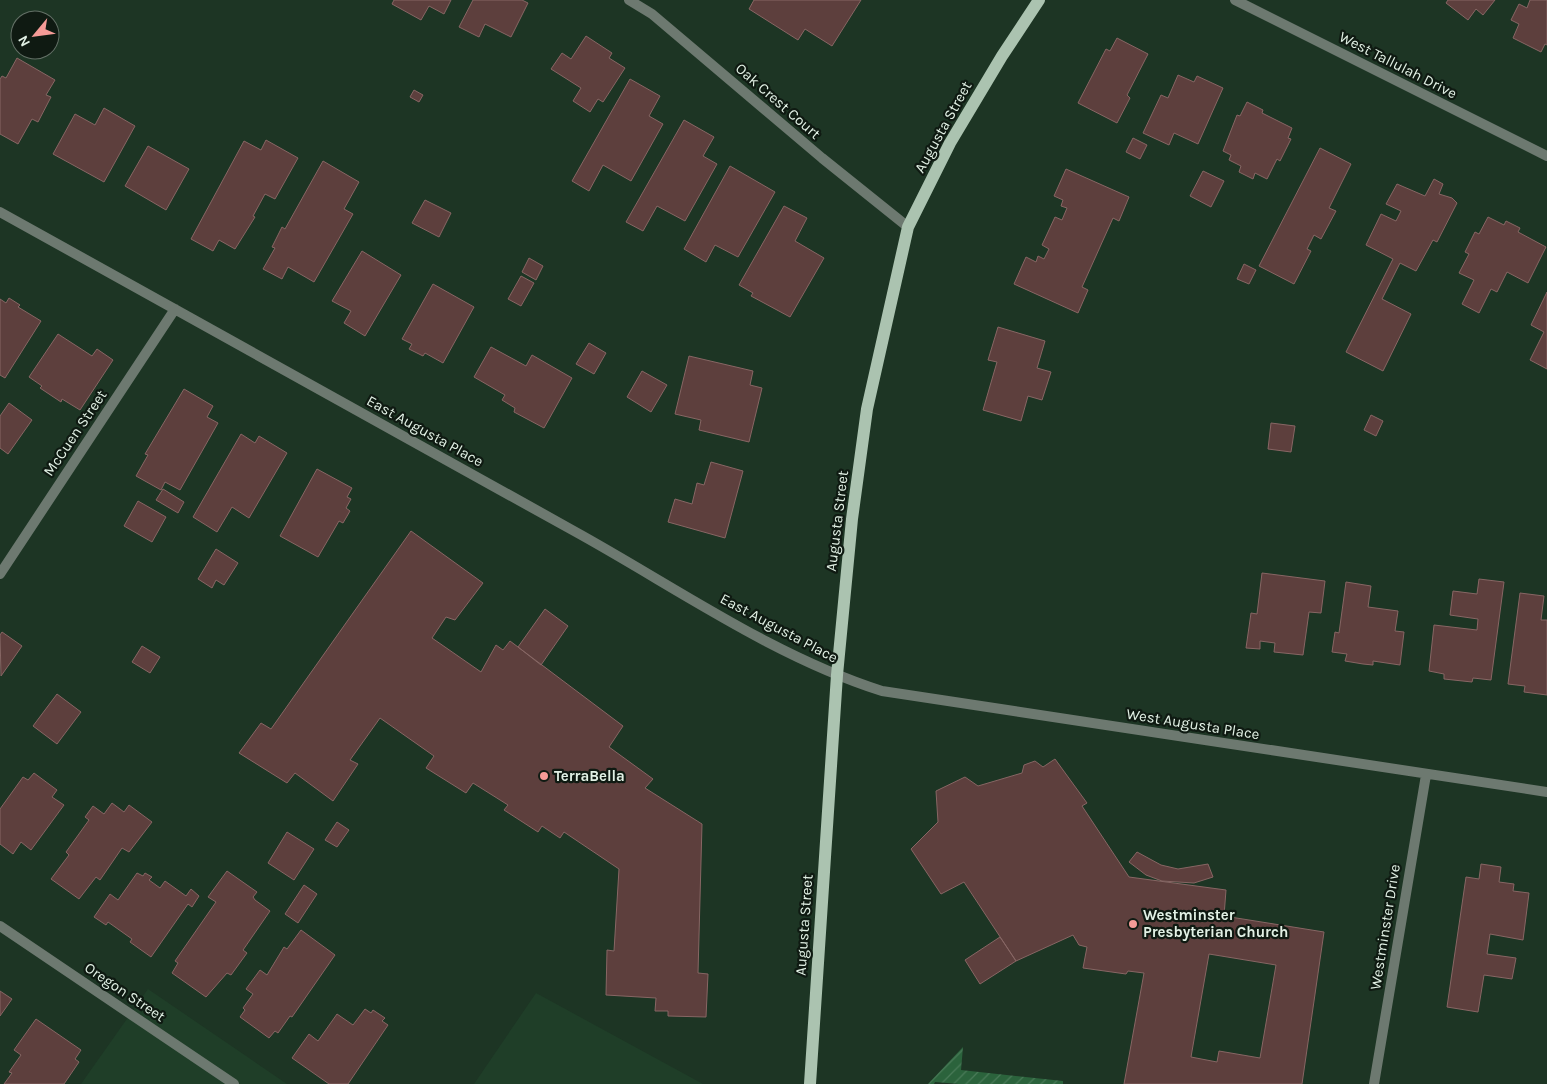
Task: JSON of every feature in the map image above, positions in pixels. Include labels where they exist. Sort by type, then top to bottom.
[{"type":"main road","name":"Augusta Street","points":[[810,1084],[837,675],[852,519],[867,409],[908,227],[950,143],[1002,56],[1039,0]]},
{"type":"street","name":"Oak Crest Court","points":[[629,0],[652,14],[822,158],[908,227]]},
{"type":"street","name":"West Tallulah Drive","points":[[1235,0],[1547,156]]},
{"type":"street","name":"East Augusta Place","points":[[0,212],[598,544],[758,637],[837,675]]},
{"type":"street","name":"McCuen Street","points":[[0,574],[175,309]]},
{"type":"street","name":"West Augusta Place","points":[[837,675],[882,691],[1547,792]]},
{"type":"street","name":"Westminster Drive","points":[[1374,1084],[1426,775]]},
{"type":"street","name":"Oregon Street","points":[[0,926],[234,1084]]},
{"type":"shaded area","points":[[148,989],[287,1084],[81,1084]]},
{"type":"shaded area","points":[[536,993],[703,1084],[474,1084]]},
{"type":"shaded area","points":[[963,1047],[961,1070],[1063,1081],[1063,1084],[959,1084],[935,1082],[934,1084],[928,1084]]},
{"type":"building","points":[[394,0],[451,0],[444,14],[429,6],[421,20],[392,4]]},
{"type":"building","points":[[473,0],[522,0],[528,3],[511,37],[485,24],[479,37],[459,27]]},
{"type":"building","points":[[754,0],[861,0],[832,46],[805,29],[798,40],[749,9]]},
{"type":"building","points":[[1448,0],[1495,0],[1483,15],[1476,9],[1468,20],[1446,3]]},
{"type":"building","points":[[1530,0],[1547,0],[1547,45],[1545,44],[1541,52],[1513,38],[1519,24],[1511,20],[1519,4],[1527,8]]},
{"type":"building","points":[[586,36],[612,53],[609,58],[625,68],[603,102],[598,99],[590,112],[573,101],[581,88],[551,69],[562,53],[571,59]]},
{"type":"building","points":[[1117,38],[1148,54],[1127,95],[1130,98],[1117,123],[1078,103],[1106,49],[1110,51]]},
{"type":"building","points":[[16,60],[20,60],[55,80],[46,95],[51,97],[38,122],[32,119],[18,144],[0,134],[0,79],[2,76],[6,78]]},
{"type":"building","points":[[1178,75],[1194,82],[1197,76],[1223,88],[1198,144],[1174,133],[1169,145],[1143,133],[1161,95],[1168,98]]},
{"type":"building","points":[[630,79],[660,96],[649,116],[663,124],[631,181],[603,165],[589,191],[572,181]]},
{"type":"building","points":[[414,90],[423,95],[419,102],[410,97]]},
{"type":"building","points":[[1247,102],[1263,110],[1262,113],[1292,128],[1288,138],[1291,139],[1280,161],[1277,159],[1267,179],[1255,173],[1253,179],[1239,172],[1241,166],[1229,160],[1231,155],[1223,151],[1237,115],[1240,116]]},
{"type":"building","points":[[104,108],[135,126],[104,182],[53,154],[75,114],[95,125]]},
{"type":"building","points":[[684,120],[714,137],[703,156],[717,164],[685,221],[657,206],[643,231],[626,222]]},
{"type":"building","points":[[1133,138],[1147,145],[1140,159],[1126,152]]},
{"type":"building","points":[[266,140],[298,158],[275,199],[265,194],[253,216],[255,217],[235,249],[219,240],[213,251],[191,239],[244,141],[261,150]]},
{"type":"building","points":[[148,146],[189,169],[166,210],[125,186]]},
{"type":"building","points":[[1320,148],[1351,164],[1329,208],[1336,211],[1321,239],[1314,235],[1307,249],[1311,251],[1294,284],[1259,266]]},
{"type":"building","points":[[323,161],[359,182],[344,209],[353,214],[314,282],[288,267],[282,279],[263,269],[275,248],[272,247],[282,227],[285,229]]},
{"type":"building","points":[[730,166],[775,192],[738,257],[715,245],[706,262],[684,249]]},
{"type":"building","points":[[1066,169],[1129,197],[1119,221],[1113,218],[1082,287],[1088,290],[1078,313],[1014,284],[1026,257],[1036,262],[1038,256],[1044,259],[1049,249],[1042,245],[1055,217],[1062,220],[1067,208],[1061,206],[1063,200],[1054,196]]},
{"type":"building","points":[[1203,171],[1224,181],[1211,207],[1190,196]]},
{"type":"building","points":[[1434,179],[1443,184],[1439,194],[1452,198],[1457,203],[1437,242],[1433,240],[1416,271],[1400,263],[1382,299],[1411,314],[1383,371],[1346,352],[1393,259],[1366,245],[1381,214],[1396,221],[1401,211],[1386,204],[1397,184],[1425,196]]},
{"type":"building","points":[[425,200],[451,213],[439,237],[412,223]]},
{"type":"building","points":[[784,206],[807,218],[795,241],[824,258],[790,317],[751,296],[753,293],[739,285]]},
{"type":"building","points":[[1488,217],[1504,225],[1506,221],[1520,228],[1518,232],[1546,247],[1528,283],[1507,272],[1497,292],[1491,289],[1479,313],[1462,304],[1474,280],[1459,273],[1469,254],[1465,252],[1475,232],[1479,234]]},
{"type":"building","points":[[362,251],[401,275],[365,336],[344,323],[351,311],[332,301]]},
{"type":"building","points":[[529,258],[543,266],[536,280],[522,272]]},
{"type":"building","points":[[1244,264],[1256,270],[1249,284],[1237,279]]},
{"type":"building","points":[[521,276],[534,283],[521,306],[508,299]]},
{"type":"building","points":[[433,284],[474,307],[443,363],[425,353],[423,356],[409,349],[412,344],[402,339]]},
{"type":"building","points":[[1547,292],[1547,369],[1530,360],[1544,332],[1531,325]]},
{"type":"building","points":[[9,298],[20,305],[18,307],[41,321],[5,378],[0,375],[0,299],[6,303]]},
{"type":"building","points":[[998,327],[1045,341],[1037,368],[1051,372],[1042,400],[1028,396],[1021,421],[983,410],[997,362],[988,360]]},
{"type":"building","points":[[58,334],[92,356],[97,349],[113,360],[80,410],[62,399],[61,402],[40,388],[42,386],[29,377]]},
{"type":"building","points":[[589,343],[606,353],[594,374],[576,364]]},
{"type":"building","points":[[491,347],[526,366],[532,355],[572,378],[544,428],[514,412],[515,408],[502,400],[505,395],[474,377]]},
{"type":"building","points":[[689,356],[753,371],[750,385],[762,388],[749,442],[699,430],[701,420],[675,414]]},
{"type":"building","points":[[642,371],[667,385],[651,412],[627,397]]},
{"type":"building","points":[[184,389],[213,406],[207,417],[218,423],[180,490],[165,482],[161,490],[136,476],[148,455],[145,454]]},
{"type":"building","points":[[9,403],[32,420],[8,454],[0,448],[0,416]]},
{"type":"building","points":[[1371,415],[1383,421],[1376,436],[1364,430]]},
{"type":"building","points":[[1271,423],[1295,426],[1291,452],[1268,449]]},
{"type":"building","points":[[241,434],[255,443],[259,436],[287,453],[249,518],[232,507],[217,532],[193,517]]},
{"type":"building","points":[[711,462],[743,471],[725,538],[668,522],[675,499],[692,504],[697,483],[704,485]]},
{"type":"building","points":[[317,469],[352,488],[347,497],[351,499],[346,508],[350,511],[343,523],[339,521],[318,557],[280,536]]},
{"type":"building","points":[[163,489],[184,502],[178,513],[156,500]]},
{"type":"building","points":[[138,501],[166,517],[152,542],[124,526]]},
{"type":"building","name":"TerraBella","points":[[411,531],[483,583],[455,620],[446,617],[432,638],[481,672],[496,645],[503,650],[510,641],[623,726],[609,747],[653,779],[645,788],[702,824],[698,973],[708,974],[706,1017],[668,1016],[668,1011],[655,1011],[656,998],[606,995],[607,950],[614,951],[619,869],[564,832],[560,838],[542,826],[538,832],[504,810],[508,805],[473,783],[466,793],[426,768],[434,756],[380,718],[350,760],[358,764],[333,801],[295,773],[287,783],[239,753],[261,723],[271,729]]},
{"type":"building","points":[[216,549],[238,563],[224,585],[216,580],[212,588],[198,579]]},
{"type":"building","points":[[1262,573],[1325,581],[1321,613],[1309,612],[1303,655],[1274,652],[1275,643],[1260,641],[1260,649],[1246,648],[1251,613],[1257,614]]},
{"type":"building","points":[[1479,579],[1504,582],[1491,680],[1473,678],[1472,682],[1444,679],[1444,674],[1429,671],[1434,625],[1477,630],[1478,619],[1450,615],[1453,591],[1477,594]]},
{"type":"building","points":[[1346,582],[1371,586],[1368,607],[1398,611],[1395,631],[1404,632],[1400,665],[1373,661],[1373,665],[1345,661],[1347,654],[1332,652],[1335,632],[1339,633]]},
{"type":"building","points":[[1520,593],[1544,596],[1541,620],[1547,620],[1547,695],[1524,692],[1525,686],[1508,684]]},
{"type":"building","points":[[545,609],[568,626],[541,665],[518,647]]},
{"type":"building","points":[[2,632],[22,646],[1,676],[0,635]]},
{"type":"building","points":[[142,646],[160,657],[150,673],[132,662]]},
{"type":"building","points":[[57,694],[81,712],[57,744],[33,726]]},
{"type":"building","name":"Westminster Presbyterian Church","points":[[1055,759],[1087,803],[1082,806],[1129,877],[1226,890],[1224,916],[1324,932],[1302,1084],[1124,1084],[1144,973],[1128,971],[1126,974],[1083,968],[1087,947],[1079,945],[1073,935],[1016,961],[964,882],[941,894],[911,849],[938,822],[936,791],[965,777],[978,786],[1022,773],[1024,765],[1035,761],[1043,767]],"holes":[[[1209,954],[1276,965],[1260,1058],[1219,1051],[1217,1062],[1191,1057]]]},
{"type":"building","points":[[34,773],[57,790],[52,797],[64,805],[31,850],[21,842],[13,854],[0,844],[0,809],[23,777],[28,780]]},
{"type":"building","points":[[112,803],[124,812],[129,805],[152,822],[129,852],[122,848],[100,880],[96,877],[79,899],[51,879],[69,855],[66,852],[89,820],[85,817],[93,806],[104,814]]},
{"type":"building","points":[[337,822],[349,830],[337,847],[325,840]]},
{"type":"building","points":[[287,832],[314,849],[294,880],[268,863]]},
{"type":"building","points":[[1137,852],[1161,865],[1178,869],[1208,864],[1213,877],[1194,883],[1162,881],[1146,875],[1129,862]]},
{"type":"building","points":[[1481,864],[1501,867],[1499,882],[1514,884],[1513,891],[1529,893],[1523,940],[1490,934],[1487,954],[1516,958],[1512,979],[1484,975],[1478,1012],[1447,1007],[1466,877],[1479,879]]},
{"type":"building","points":[[227,871],[257,892],[253,897],[255,900],[270,911],[243,950],[247,953],[231,975],[227,973],[206,997],[172,973],[178,963],[175,961],[216,902],[208,897]]},
{"type":"building","points":[[137,873],[143,876],[145,873],[152,877],[149,880],[160,888],[165,881],[186,896],[191,889],[199,896],[192,907],[188,904],[151,957],[130,942],[132,939],[108,922],[106,925],[94,917],[110,894],[118,900]]},
{"type":"building","points":[[304,885],[317,894],[298,923],[285,914]]},
{"type":"building","points":[[301,930],[335,955],[292,1017],[290,1016],[278,1033],[275,1031],[269,1038],[240,1017],[245,1010],[243,1008],[253,994],[246,989],[260,970],[267,975],[284,947],[287,949]]},
{"type":"building","points":[[1000,937],[1016,961],[980,984],[965,960]]},
{"type":"building","points":[[0,991],[12,999],[0,1016]]},
{"type":"building","points":[[365,1009],[371,1013],[373,1010],[385,1018],[382,1021],[388,1025],[348,1084],[329,1084],[292,1058],[309,1034],[318,1041],[337,1014],[353,1025]]},
{"type":"building","points":[[36,1019],[81,1050],[75,1059],[79,1062],[64,1084],[4,1084],[12,1073],[9,1072],[21,1055],[14,1050]]},
{"type":"place","name":"TerraBella","points":[[544,776]]},
{"type":"place","name":"Westminster Presbyterian Church","points":[[1133,924]]}]
